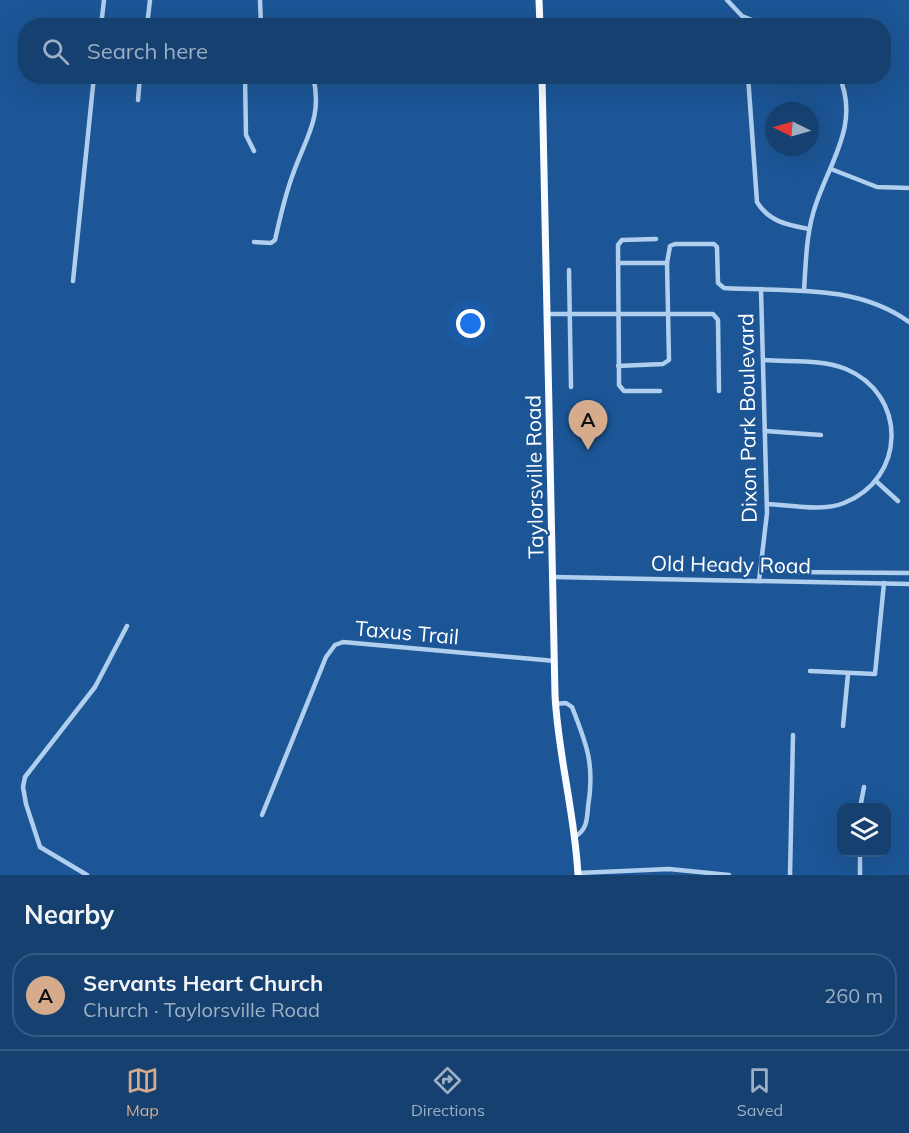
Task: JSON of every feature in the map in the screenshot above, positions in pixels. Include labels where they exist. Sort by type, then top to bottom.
[{"type":"main road","points":[[538,0],[539,18]]},
{"type":"main road","name":"Taylorsville Road","points":[[542,84],[555,704],[576,836],[578,874]]},
{"type":"street","points":[[102,18],[104,0]]},
{"type":"street","points":[[148,18],[150,0]]},
{"type":"street","points":[[260,0],[261,18]]},
{"type":"street","points":[[727,0],[746,18]]},
{"type":"street","points":[[73,281],[93,84]]},
{"type":"street","points":[[138,100],[139,84]]},
{"type":"street","points":[[245,84],[246,135],[254,151]]},
{"type":"street","points":[[254,242],[271,243],[275,240],[285,196],[316,115],[317,99],[314,84]]},
{"type":"street","points":[[749,84],[757,202],[764,214],[787,224],[809,229]]},
{"type":"street","points":[[804,291],[809,229],[816,203],[843,137],[847,117],[846,100],[841,84]]},
{"type":"street","points":[[831,169],[877,187],[909,188]]},
{"type":"street","points":[[656,239],[622,240],[618,245],[618,366],[619,386],[624,391],[660,391]]},
{"type":"street","points":[[618,366],[666,363],[670,354],[667,263],[670,246],[675,244],[710,242],[717,247],[717,279],[720,286],[858,297],[879,304],[909,322]]},
{"type":"street","points":[[618,263],[667,263]]},
{"type":"street","points":[[569,270],[571,387]]},
{"type":"street","name":"Dixon Park Boulevard","points":[[759,581],[766,504],[761,290]]},
{"type":"street","points":[[547,314],[710,312],[716,316],[719,391]]},
{"type":"street","points":[[764,360],[838,366],[855,373],[875,389],[886,406],[892,433],[888,459],[877,482],[854,499],[838,506],[766,504]]},
{"type":"street","points":[[765,432],[821,435]]},
{"type":"street","points":[[877,482],[898,501]]},
{"type":"street","points":[[761,569],[769,566],[793,572],[909,573]]},
{"type":"street","name":"Old Heady Road","points":[[553,577],[909,584]]},
{"type":"street","points":[[810,671],[875,674],[884,583]]},
{"type":"street","points":[[87,875],[40,847],[30,823],[24,783],[41,754],[95,687],[127,626]]},
{"type":"street","name":"Taxus Trail","points":[[262,815],[326,657],[335,645],[343,642],[555,661]]},
{"type":"street","points":[[843,726],[848,674]]},
{"type":"street","points":[[555,704],[566,703],[572,707],[589,750],[592,764],[592,785],[585,825],[576,836]]},
{"type":"street","points":[[790,875],[793,735]]},
{"type":"street","points":[[861,803],[864,787]]},
{"type":"street","points":[[860,875],[861,857]]},
{"type":"street","points":[[578,874],[669,869],[729,875]]},
{"type":"place","name":"Servants Heart Church","points":[[588,450]]}]
